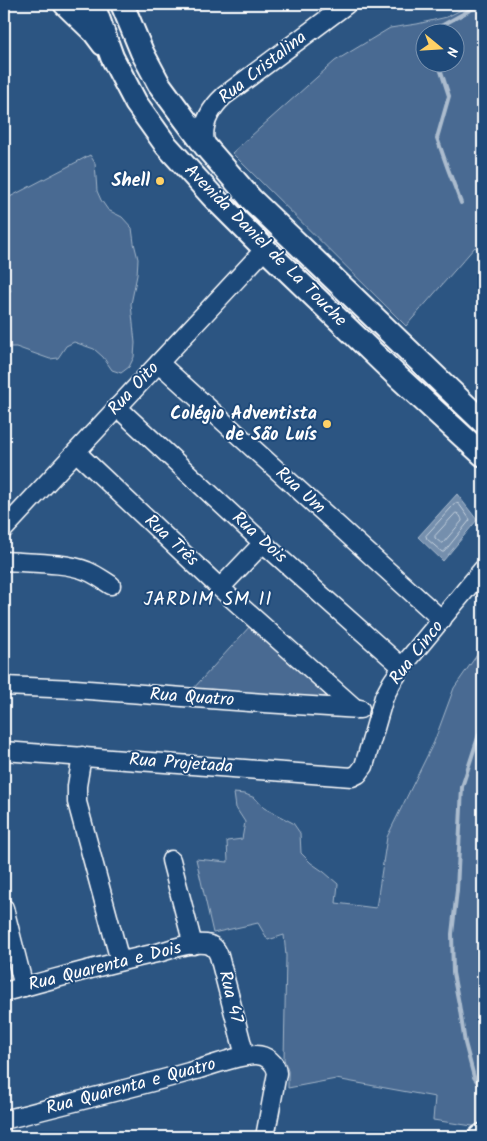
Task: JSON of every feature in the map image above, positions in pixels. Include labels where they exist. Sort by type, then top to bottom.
[{"type":"main road","points":[[65,4],[94,32],[112,57]]},
{"type":"main road","name":"Avenida Daniel de La Touche","points":[[93,4],[112,57],[136,103],[166,145],[214,198],[265,249],[394,373],[483,455]]},
{"type":"main road","name":"Avenida Daniel de La Touche","points":[[122,4],[142,52],[159,84],[206,147],[251,199],[480,417]]},
{"type":"main road","points":[[394,373],[483,470]]},
{"type":"street","name":"Rua Cristalina","points":[[206,147],[204,128],[208,116],[218,101],[347,4]]},
{"type":"street","name":"Rua Oito","points":[[4,529],[265,249]]},
{"type":"street","name":"Rua Um","points":[[159,363],[442,620]]},
{"type":"street","name":"Rua Dois","points":[[117,407],[263,543],[402,667]]},
{"type":"street","name":"Rua Três","points":[[76,452],[220,588],[356,709]]},
{"type":"street","points":[[220,588],[263,543]]},
{"type":"street","points":[[4,561],[60,565],[81,569],[88,571],[111,585]]},
{"type":"street","name":"Rua Cinco","points":[[358,774],[364,766],[384,697],[392,682],[402,667],[483,569]]},
{"type":"street","name":"Rua Quatro","points":[[4,686],[75,689],[255,703],[380,709]]},
{"type":"street","name":"Rua Projetada","points":[[4,751],[352,777],[358,774]]},
{"type":"street","points":[[82,756],[77,786],[77,802],[120,961]]},
{"type":"street","points":[[171,860],[200,944]]},
{"type":"street","points":[[4,908],[24,987]]},
{"type":"street","name":"Rua Quarenta e Dois","points":[[4,992],[120,961],[200,944]]},
{"type":"street","name":"Rua 47","points":[[200,944],[213,947],[220,956],[251,1055]]},
{"type":"street","points":[[251,1055],[265,1057],[274,1063],[277,1069],[266,1137]]},
{"type":"street","name":"Rua Quarenta e Quatro","points":[[4,1120],[251,1055]]},
{"type":"shaded area","points":[[473,4],[483,4],[483,254],[475,247],[406,326],[232,153],[335,61],[390,28],[414,24],[414,72],[464,72],[464,22],[426,22],[447,17]]},
{"type":"shaded area","points":[[90,155],[95,163],[97,191],[101,200],[108,210],[122,217],[132,228],[138,259],[131,304],[135,343],[134,357],[129,367],[121,373],[112,370],[103,357],[94,349],[74,342],[66,346],[58,358],[50,359],[16,347],[4,347],[4,292],[11,291],[4,265],[4,200]]},
{"type":"shaded area","points":[[251,625],[327,690],[326,695],[321,699],[192,690]]},
{"type":"shaded area","points":[[483,640],[483,1123],[479,1127],[433,1120],[435,1097],[336,1079],[288,1088],[288,1071],[284,1059],[286,956],[284,935],[268,940],[258,923],[213,933],[196,859],[228,862],[227,841],[242,839],[245,822],[236,808],[234,793],[245,794],[255,798],[264,808],[293,823],[300,833],[301,853],[338,884],[336,903],[376,908],[387,837],[434,742],[454,688],[479,652]]},
{"type":"water","points":[[457,494],[477,520],[443,561],[418,537]]},
{"type":"waterway","points":[[448,22],[481,4]]},
{"type":"waterway","points":[[441,72],[449,96],[437,138],[461,203]]},
{"type":"waterway","points":[[483,722],[462,787],[457,890],[452,934],[453,973],[465,1043],[474,1077],[483,1090]]},
{"type":"place","name":"Shell","points":[[160,181]]},
{"type":"place","name":"Colégio Adventista de São Luís","points":[[327,424]]},
{"type":"district","name":"JARDIM SM II","points":[[208,600]]}]
